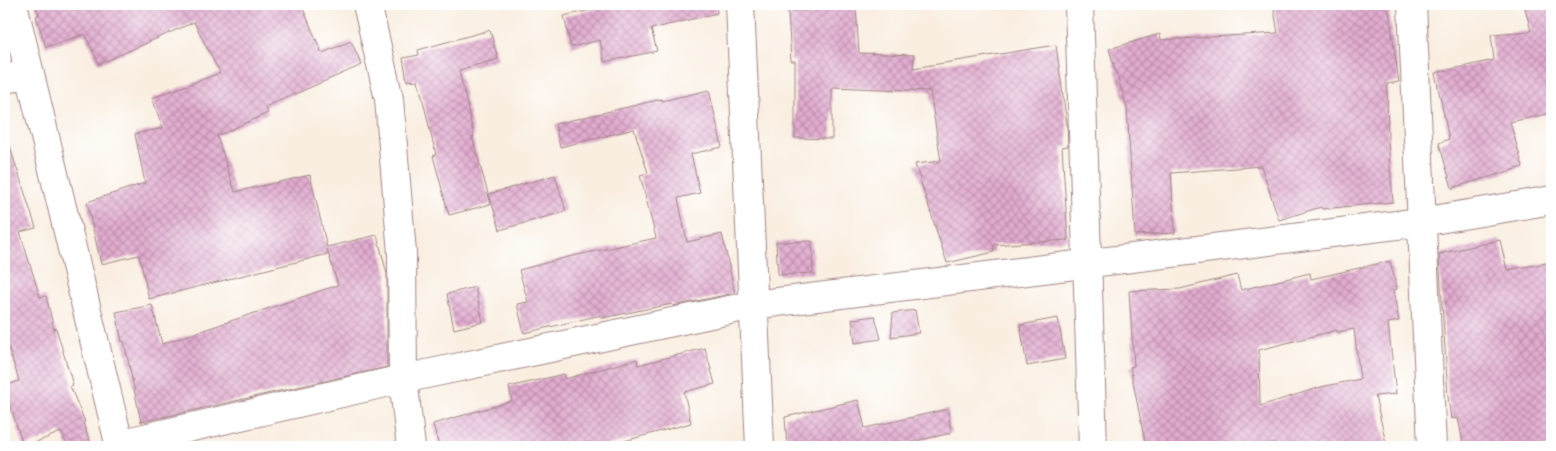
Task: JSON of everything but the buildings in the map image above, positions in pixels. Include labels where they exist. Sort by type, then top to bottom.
[{"type":"street","points":[[13,4],[119,445],[403,379],[753,305],[1421,222],[1552,200]]},
{"type":"street","points":[[367,4],[389,99],[402,253],[403,379],[411,447]]},
{"type":"street","points":[[740,4],[760,447]]},
{"type":"street","points":[[1079,4],[1093,447]]},
{"type":"street","points":[[1412,4],[1432,447]]},
{"type":"street","points":[[4,80],[29,72]]}]
